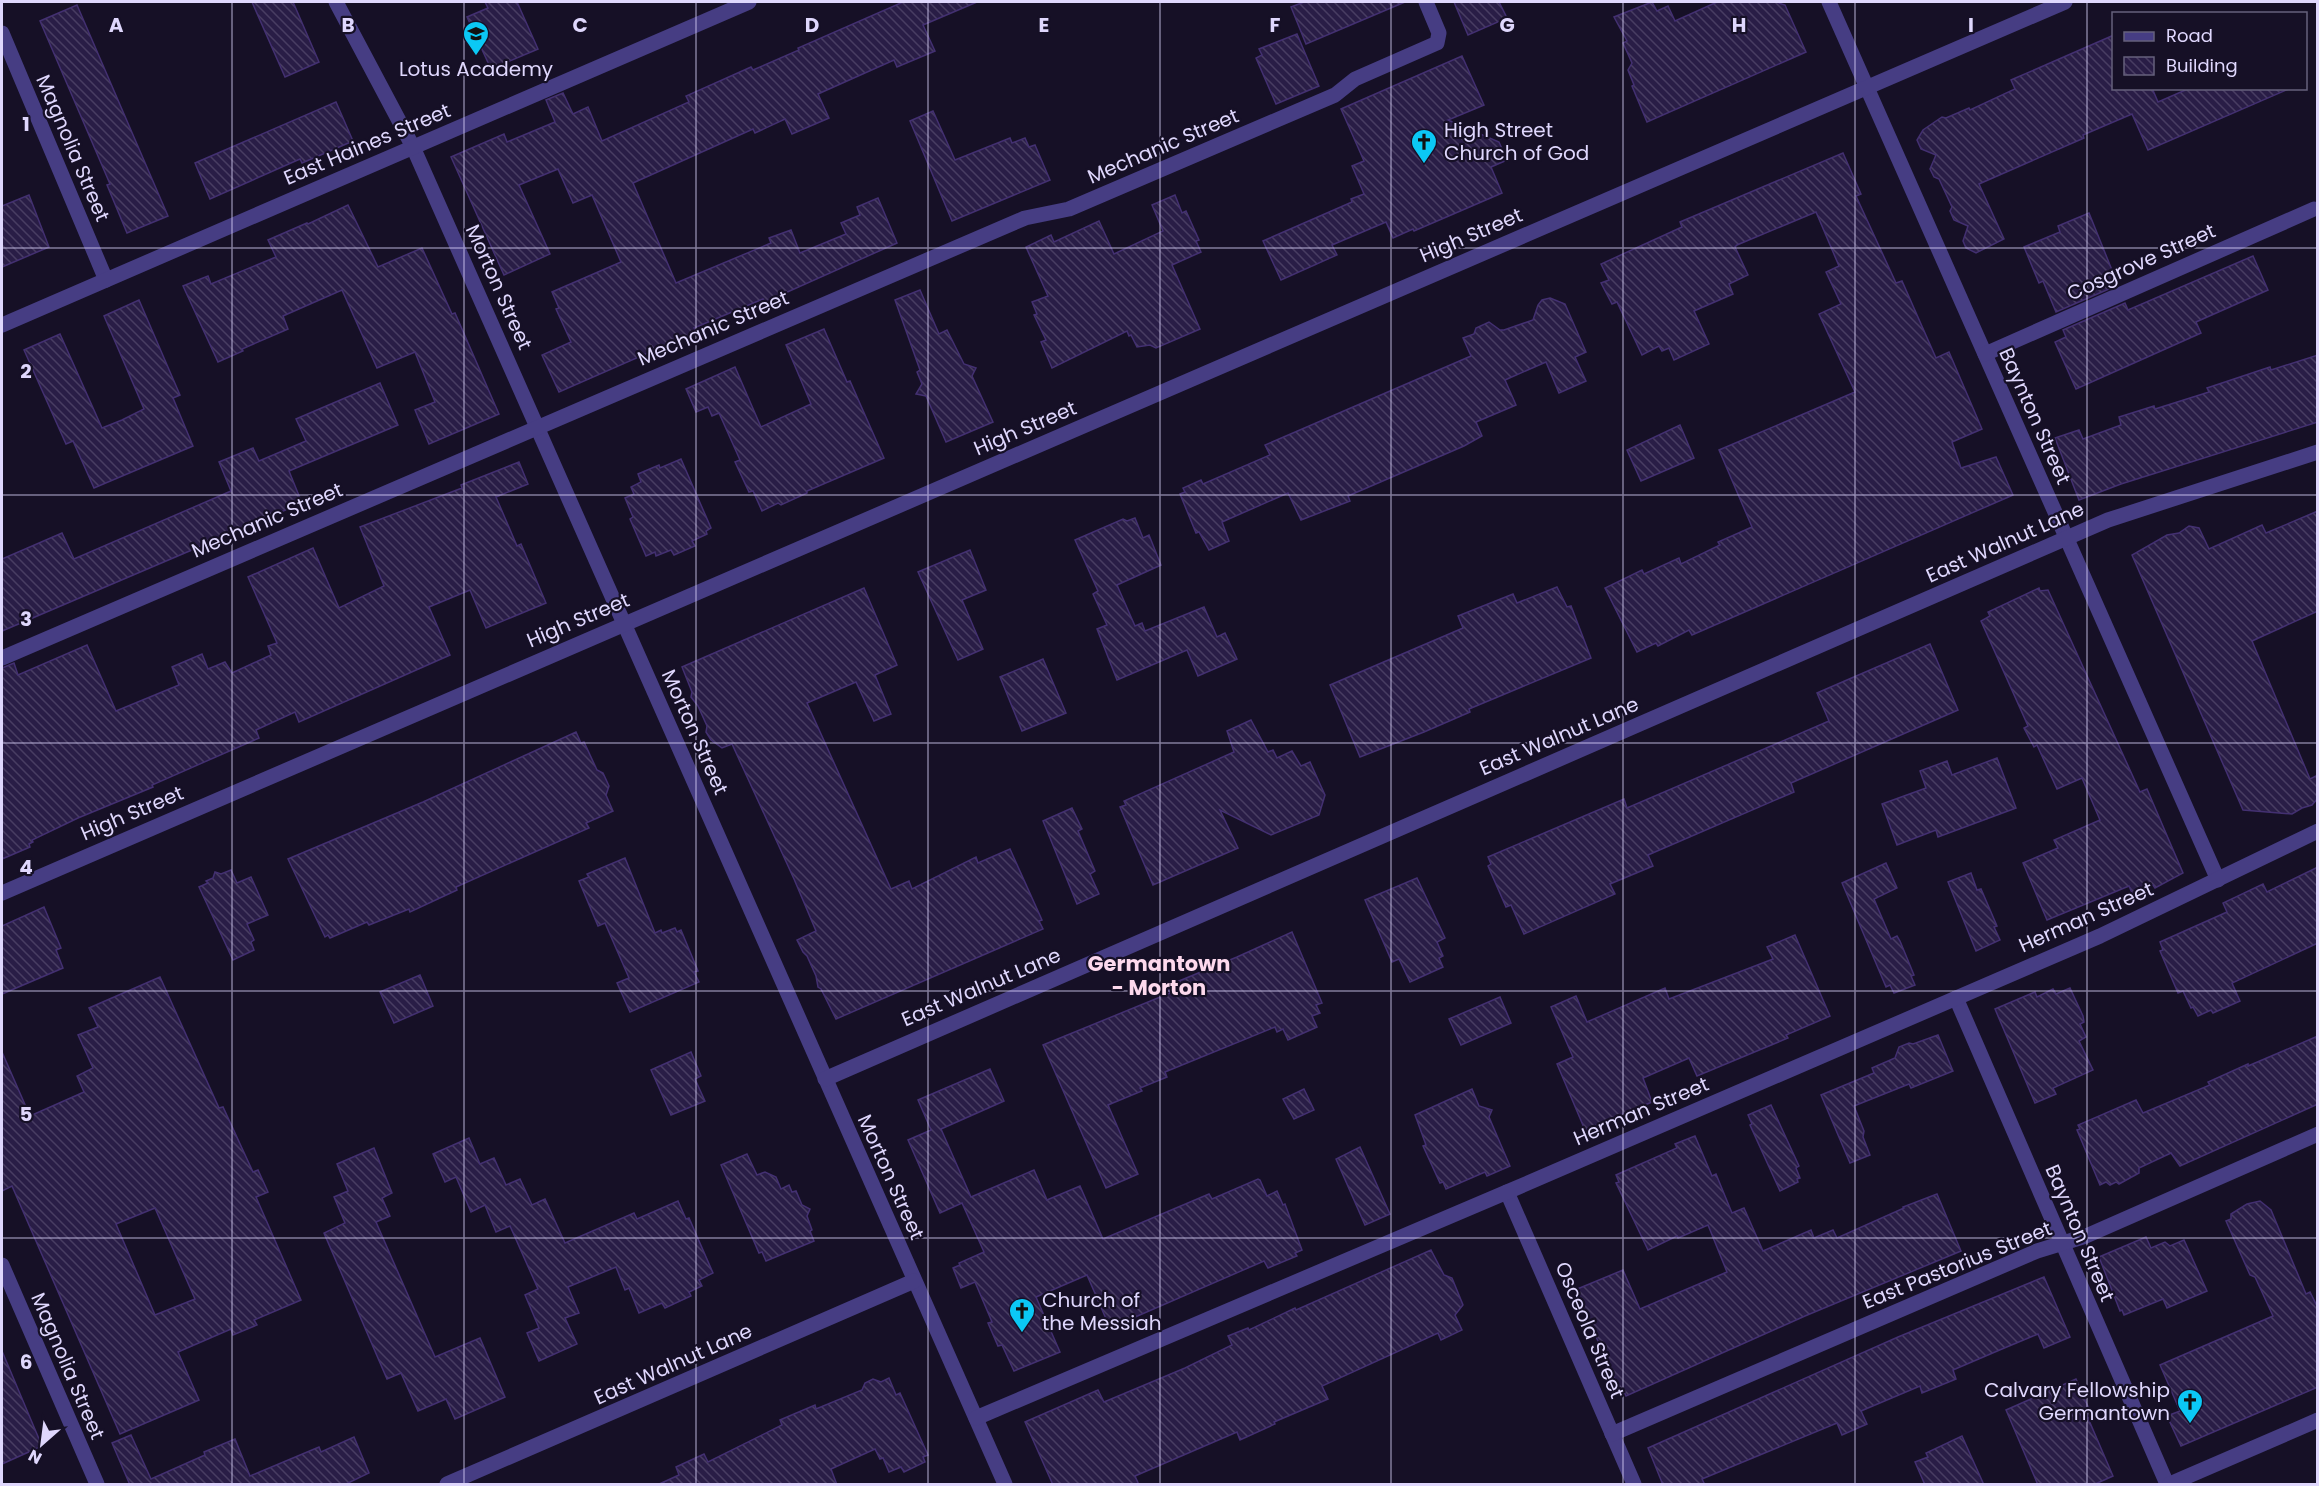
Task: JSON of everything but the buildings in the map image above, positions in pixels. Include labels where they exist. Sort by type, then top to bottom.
[{"type":"street","name":"Morton Street","points":[[336,2],[413,147],[1005,1485]]},
{"type":"street","name":"East Haines Street","points":[[2,326],[748,2]]},
{"type":"street","name":"Mechanic Street","points":[[2,658],[1025,218],[1069,209],[1335,95],[1355,79],[1434,45],[1439,39],[1439,33],[1426,2]]},
{"type":"street","name":"Baynton Street","points":[[1829,2],[2218,880]]},
{"type":"street","name":"High Street","points":[[2,893],[2065,2]]},
{"type":"street","name":"Magnolia Street","points":[[2,33],[106,280]]},
{"type":"street","name":"Cosgrove Street","points":[[1985,354],[2314,209]]},
{"type":"street","name":"East Walnut Lane","points":[[825,1078],[2066,539],[2139,509],[2318,452]]},
{"type":"street","name":"Herman Street","points":[[976,1418],[2100,936],[2318,831]]},
{"type":"street","name":"Baynton Street","points":[[1956,998],[2061,1244],[2168,1485]]},
{"type":"street","name":"East Pastorius Street","points":[[1612,1434],[2037,1251],[2086,1236],[2318,1134]]},
{"type":"street","name":"Osceola Street","points":[[1507,1192],[1634,1485]]},
{"type":"street","name":"Magnolia Street","points":[[2,1265],[97,1485]]},
{"type":"street","name":"East Walnut Lane","points":[[447,1485],[914,1281]]},
{"type":"street","points":[[2168,1485],[2318,1420]]},
{"type":"place","name":"Lotus Academy","points":[[476,57]]},
{"type":"place","name":"High Street Church of God","points":[[1424,165]]},
{"type":"place","name":"Church of the Messiah","points":[[1022,1334]]},
{"type":"place","name":"Calvary Fellowship Germantown","points":[[2190,1425]]},
{"type":"district","name":"Germantown - Morton","points":[[1159,975]]}]
